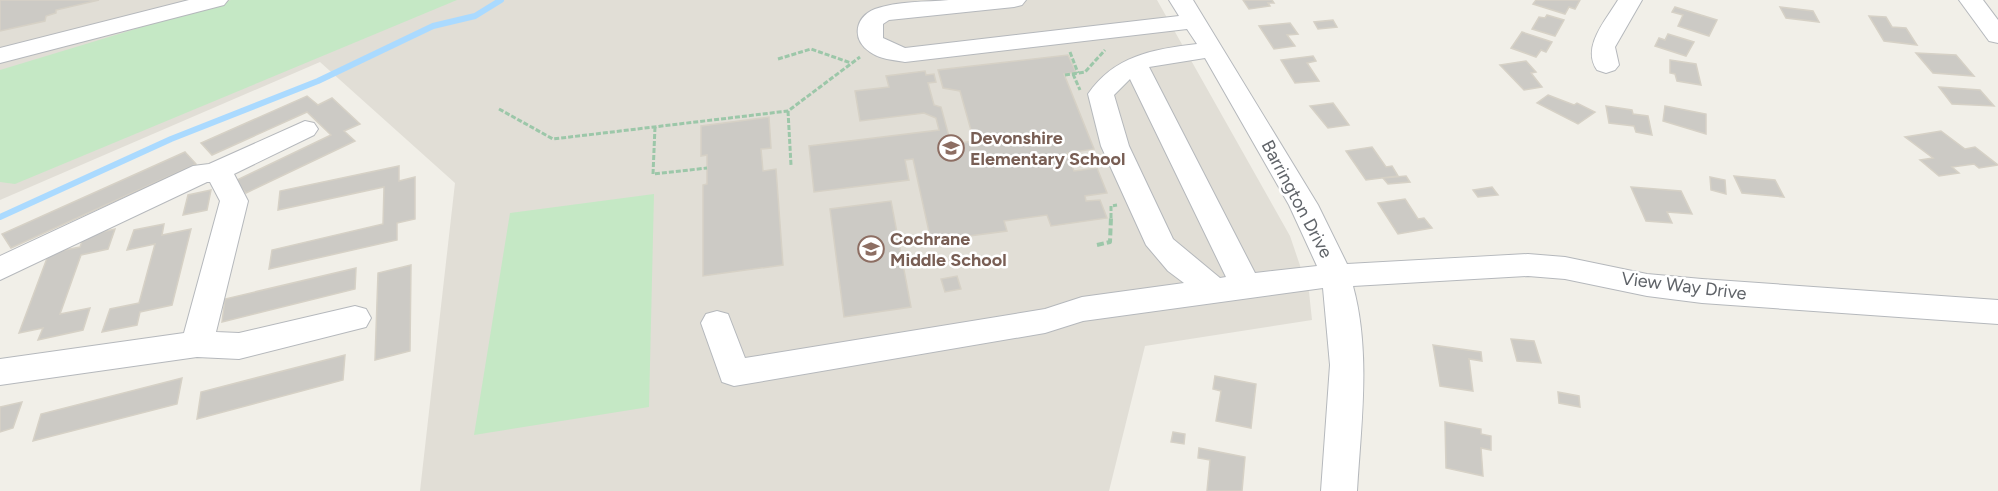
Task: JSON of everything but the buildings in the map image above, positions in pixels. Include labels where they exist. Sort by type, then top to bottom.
[{"type":"street","points":[[0,56],[216,0]]},
{"type":"street","points":[[1014,0],[884,14],[872,20],[868,28],[870,38],[877,47],[887,52],[905,55],[1188,11]]},
{"type":"street","points":[[1606,65],[1603,47],[1630,0]]},
{"type":"street","points":[[1971,0],[1998,36]]},
{"type":"street","name":"Barrington Drive","points":[[1188,11],[1298,196],[1322,241],[1336,277],[1345,329],[1339,491]]},
{"type":"street","points":[[1213,50],[1152,57],[1116,75],[1101,94],[1115,147],[1161,245],[1179,263],[1230,288]]},
{"type":"street","points":[[1135,64],[1230,288]]},
{"type":"street","points":[[213,173],[305,129]]},
{"type":"street","points":[[0,269],[90,224],[203,173],[219,173],[234,201],[197,344]]},
{"type":"street","name":"View Way Drive","points":[[717,323],[734,373],[1046,321],[1082,309],[1230,288],[1336,277],[1528,265],[1565,268],[1647,285],[1702,291],[1998,312]]},
{"type":"street","points":[[0,372],[197,344],[239,346],[354,318]]},
{"type":"path","points":[[1065,75],[1085,72],[1108,46]]},
{"type":"path","points":[[1069,48],[1078,73]]},
{"type":"path","points":[[778,59],[811,49],[852,63]]},
{"type":"path","points":[[500,109],[553,139],[788,111],[861,56]]},
{"type":"path","points":[[788,111],[791,165]]},
{"type":"path","points":[[655,127],[653,174],[707,168]]},
{"type":"path","points":[[1070,160],[1106,155]]},
{"type":"path","points":[[1097,245],[1110,242],[1111,206],[1125,203]]},
{"type":"shaded area","name":"Cochrane Middle School","points":[[0,0],[1157,0],[1290,236],[1309,292],[1312,320],[1145,346],[1109,491],[420,491],[455,183],[320,62],[0,200]]},
{"type":"green space","points":[[231,0],[457,0],[15,184],[0,182],[0,70]]},
{"type":"green space","points":[[654,194],[649,407],[474,435],[510,213]]},
{"type":"waterway","points":[[0,217],[171,139],[318,81],[433,26],[475,16],[501,0]]},
{"type":"place","name":"Devonshire Elementary School","points":[[951,148]]},
{"type":"place","name":"Cochrane Middle School","points":[[871,249]]}]
